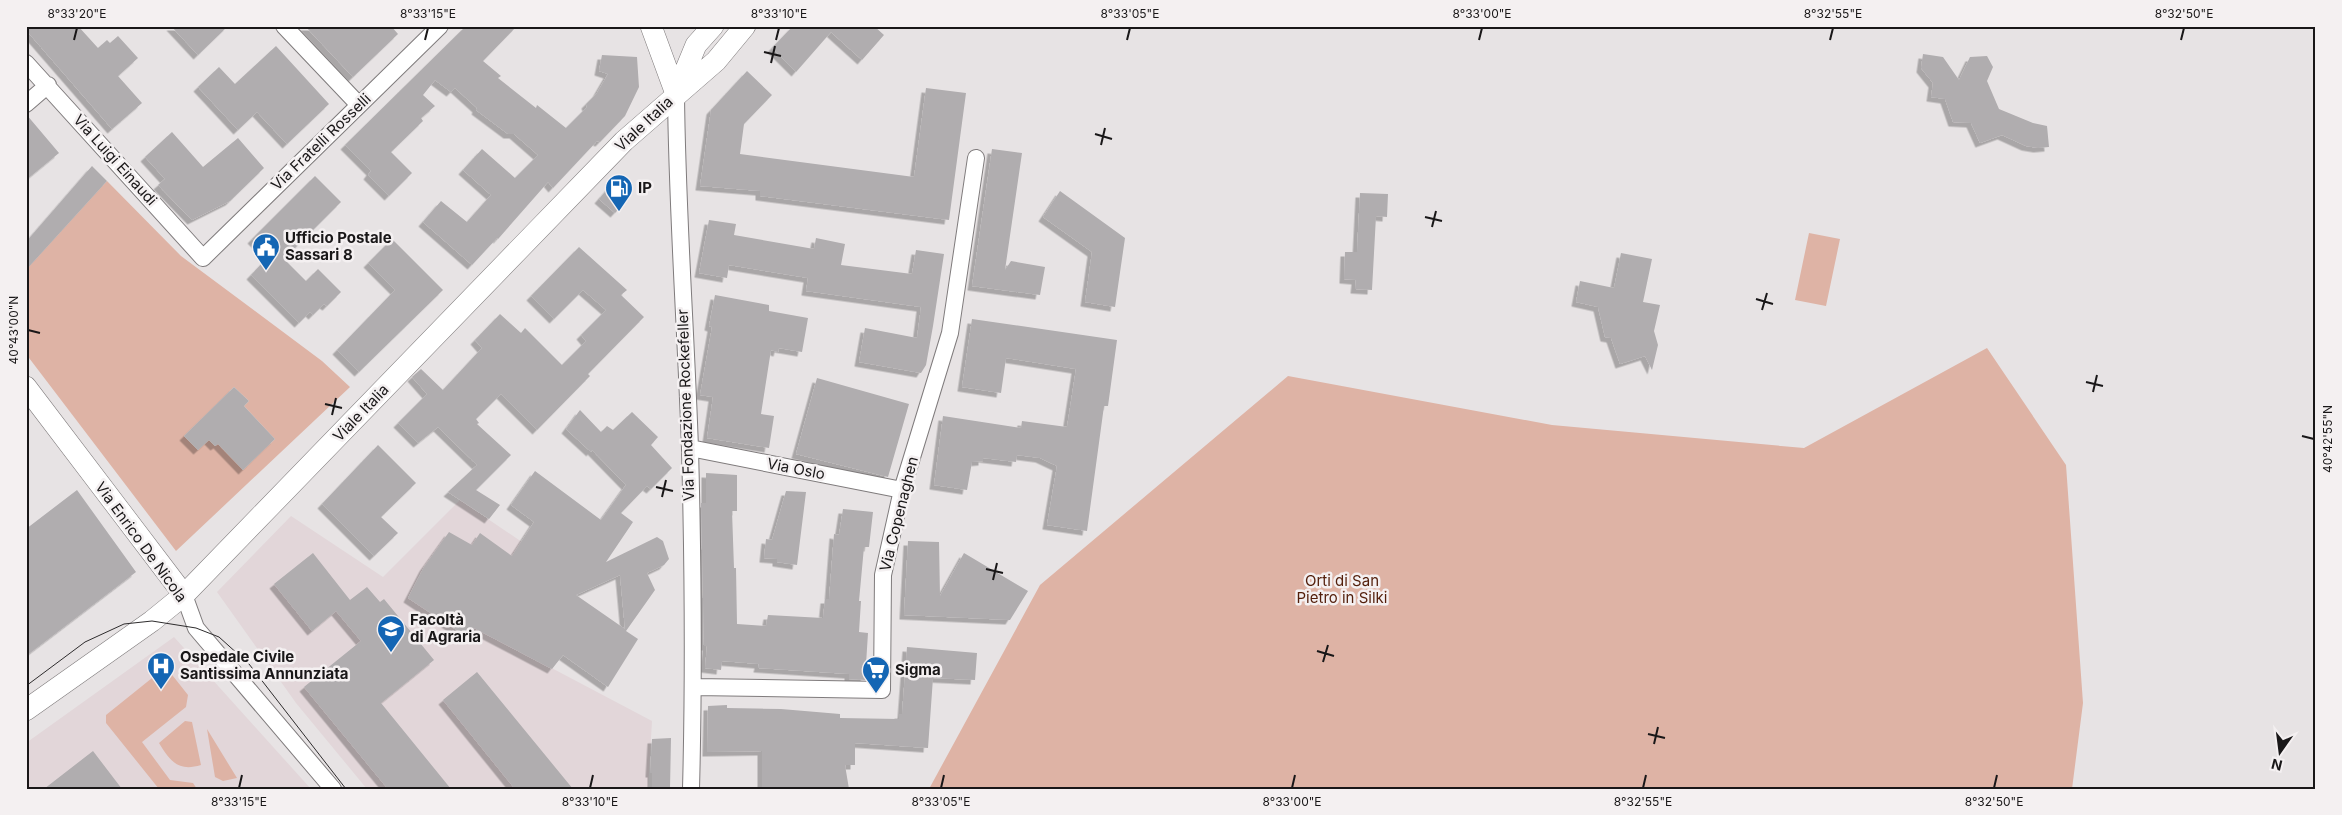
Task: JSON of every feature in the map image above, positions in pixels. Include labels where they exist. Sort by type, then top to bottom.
[{"type":"street","points":[[284,26],[359,105]]},
{"type":"street","name":"Via Fratelli Rosselli","points":[[203,258],[440,26]]},
{"type":"street","name":"Via Fondazione Rockefeller","points":[[651,26],[676,94],[681,280],[690,448],[694,687],[690,789]]},
{"type":"street","points":[[676,94],[696,45],[713,26]]},
{"type":"street","name":"Viale Italia","points":[[26,710],[152,621],[184,595],[624,141],[716,61],[745,26]]},
{"type":"street","name":"Via Luigi Einaudi","points":[[26,63],[203,258]]},
{"type":"street","points":[[26,104],[48,86]]},
{"type":"street","name":"Via Copenaghen","points":[[694,687],[882,690],[883,575],[902,490],[950,333],[976,158]]},
{"type":"street","name":"Via Enrico De Nicola","points":[[26,387],[184,595],[196,628],[333,789]]},
{"type":"street","name":"Via Oslo","points":[[690,448],[902,490]]},
{"type":"shaded area","name":"Facoltà di Agraria","points":[[460,500],[544,557],[491,636],[652,721],[648,789],[367,789],[296,703],[217,592],[291,516],[383,577]]},
{"type":"shaded area","name":"Ospedale Civile Santissima Annunziata","points":[[174,637],[311,789],[26,789],[26,743]]},
{"type":"green space","points":[[107,181],[181,256],[322,361],[350,387],[176,551],[26,354],[26,270]],"holes":[[[234,387],[249,401],[244,406],[275,439],[243,470],[218,444],[215,446],[209,440],[198,450],[184,436]]]},
{"type":"green space","points":[[1809,233],[1840,239],[1826,306],[1795,300]]},
{"type":"green space","name":"Orti di San Pietro in Silki","points":[[1987,348],[2066,465],[2083,703],[2072,789],[929,789],[1040,585],[1288,376],[1552,425],[1804,448]]},
{"type":"green space","points":[[162,670],[169,671],[188,695],[186,707],[142,742],[170,780],[193,783],[197,789],[159,789],[106,723],[106,715]]},
{"type":"green space","points":[[185,721],[192,722],[201,765],[193,767],[181,766],[171,760],[159,743]]},
{"type":"green space","points":[[207,729],[237,778],[223,781],[215,777]]},
{"type":"building","points":[[26,26],[78,26],[98,48],[107,40],[110,43],[118,36],[138,58],[118,76],[142,103],[112,129],[26,30]]},
{"type":"building","points":[[171,26],[228,26],[198,55]]},
{"type":"building","points":[[305,26],[391,26],[398,34],[353,77]]},
{"type":"building","points":[[466,26],[517,26],[483,61],[501,76],[498,78],[536,108],[537,105],[566,128],[587,107],[586,104],[597,93],[608,74],[599,71],[602,55],[637,57],[639,87],[625,116],[600,142],[597,141],[553,188],[548,182],[498,239],[472,265],[423,222],[441,201],[467,222],[491,195],[463,170],[482,149],[515,178],[538,155],[514,134],[508,134],[476,110],[477,108],[455,88],[451,92],[435,80],[423,95],[435,106],[421,118],[423,121],[391,152],[412,173],[389,196],[368,175],[371,171],[345,145]]},
{"type":"building","points":[[793,26],[874,26],[884,35],[862,60],[831,32],[796,72],[772,48]]},
{"type":"building","points":[[276,46],[329,104],[287,144],[257,112],[238,130],[198,87],[219,67],[235,84]]},
{"type":"building","points":[[1923,54],[1943,57],[1959,80],[1970,57],[1987,56],[1993,67],[1987,81],[1999,109],[2033,123],[2047,126],[2049,147],[2026,146],[2002,135],[1980,143],[1971,123],[1953,122],[1945,99],[1931,97],[1933,83],[1921,68]]},
{"type":"building","points":[[747,71],[772,95],[744,124],[740,154],[914,177],[926,88],[966,93],[949,220],[760,196],[760,191],[700,186],[711,110]]},
{"type":"building","points":[[26,114],[59,153],[26,180]]},
{"type":"building","points":[[172,132],[203,167],[238,138],[264,168],[230,201],[192,220],[158,185],[165,179],[145,157]]},
{"type":"building","points":[[992,149],[1022,153],[1005,270],[1011,261],[1045,267],[1040,295],[972,286]]},
{"type":"building","points":[[92,166],[107,181],[26,270],[26,242]]},
{"type":"building","points":[[315,176],[341,202],[284,259],[306,281],[318,269],[341,292],[327,306],[324,304],[313,315],[310,312],[299,323],[251,275],[269,256],[252,239]]},
{"type":"building","points":[[612,184],[628,199],[615,213],[599,199]]},
{"type":"building","points":[[1060,191],[1125,238],[1115,307],[1085,302],[1092,252],[1043,217]]},
{"type":"building","points":[[1360,193],[1388,194],[1387,217],[1376,216],[1372,290],[1355,289],[1356,280],[1344,279],[1345,252],[1357,252]]},
{"type":"building","points":[[709,220],[736,224],[734,235],[814,249],[816,238],[845,244],[841,265],[912,274],[916,250],[944,254],[926,365],[921,373],[859,362],[865,328],[917,338],[921,307],[806,291],[808,278],[729,265],[727,278],[699,273]]},
{"type":"building","points":[[392,239],[443,290],[359,372],[337,350],[395,290],[368,263]]},
{"type":"building","points":[[579,247],[627,290],[621,295],[644,317],[537,430],[501,394],[476,419],[479,423],[477,424],[511,455],[476,490],[500,505],[489,519],[448,492],[477,465],[438,427],[418,443],[398,423],[427,394],[412,377],[421,369],[443,390],[482,348],[475,340],[500,314],[521,333],[525,328],[562,365],[586,341],[581,335],[606,310],[583,290],[554,319],[531,296]]},
{"type":"building","points":[[1621,253],[1652,259],[1643,302],[1660,305],[1654,331],[1658,345],[1652,370],[1645,356],[1620,364],[1611,338],[1605,337],[1598,307],[1576,302],[1580,281],[1614,288]]},
{"type":"building","points":[[715,295],[769,305],[769,311],[808,318],[802,352],[779,348],[778,352],[771,350],[761,414],[774,416],[769,448],[707,438],[713,397],[700,395],[712,327],[709,326]]},
{"type":"building","points":[[972,319],[1117,340],[1108,406],[1104,406],[1087,531],[1047,525],[1057,466],[1040,458],[1017,455],[1016,462],[983,458],[983,461],[972,462],[967,490],[934,485],[943,416],[1021,428],[1022,421],[1067,427],[1076,369],[1006,358],[1001,393],[962,387]]},
{"type":"building","points":[[817,378],[909,404],[888,477],[796,454]]},
{"type":"building","points":[[234,387],[249,401],[244,406],[275,439],[243,470],[218,444],[215,446],[209,440],[198,450],[184,436]]},
{"type":"building","points":[[580,410],[601,432],[607,426],[613,430],[632,412],[658,437],[651,445],[672,468],[651,489],[647,486],[621,513],[633,522],[606,562],[657,537],[663,541],[669,559],[664,565],[647,573],[655,590],[626,631],[638,639],[608,687],[563,655],[552,669],[474,628],[467,637],[408,598],[424,567],[449,532],[472,545],[480,533],[512,556],[534,522],[511,505],[535,471],[601,520],[626,485],[592,450],[591,452],[566,429]],"holes":[[[620,575],[625,629],[576,595]]]},
{"type":"building","points":[[378,445],[416,483],[381,517],[398,533],[374,556],[322,504]]},
{"type":"building","points":[[706,473],[737,475],[737,511],[732,511],[737,624],[766,626],[768,615],[823,618],[825,599],[829,599],[834,534],[839,535],[843,509],[873,512],[869,547],[864,547],[859,601],[861,601],[859,632],[868,633],[865,680],[849,679],[849,674],[758,668],[759,664],[722,661],[721,670],[705,668],[707,646],[704,646],[701,503],[706,503]]},
{"type":"building","points":[[77,490],[136,572],[26,656],[26,529]]},
{"type":"building","points":[[786,491],[806,492],[797,565],[777,562],[777,559],[764,558],[766,539],[772,540]]},
{"type":"building","points":[[908,541],[939,542],[940,596],[964,553],[1028,591],[1010,620],[904,615]]},
{"type":"building","points":[[313,553],[350,600],[367,587],[380,602],[384,599],[434,660],[381,703],[451,789],[388,789],[304,687],[361,641],[336,611],[312,631],[274,584]]},
{"type":"building","points":[[907,647],[977,653],[975,680],[933,678],[928,748],[855,743],[855,765],[845,765],[849,789],[762,789],[762,751],[707,752],[708,706],[727,705],[727,708],[781,709],[840,714],[840,718],[899,719],[899,714],[902,714]]},
{"type":"building","points":[[477,672],[573,789],[515,789],[443,700]]},
{"type":"building","points":[[671,738],[670,789],[652,789],[652,773],[650,773],[652,739]]},
{"type":"building","points":[[93,751],[122,789],[44,789]]},
{"type":"tram line","points":[[26,686],[85,642],[124,624],[152,621],[196,628],[219,637],[249,664],[346,789]]},
{"type":"place","name":"IP","points":[[619,212]]},
{"type":"place","name":"Ufficio Postale Sassari 8","points":[[266,271]]},
{"type":"place","name":"Facoltà di Agraria","points":[[391,653]]},
{"type":"place","name":"Ospedale Civile Santissima Annunziata","points":[[161,690]]},
{"type":"place","name":"Sigma","points":[[876,694]]}]
